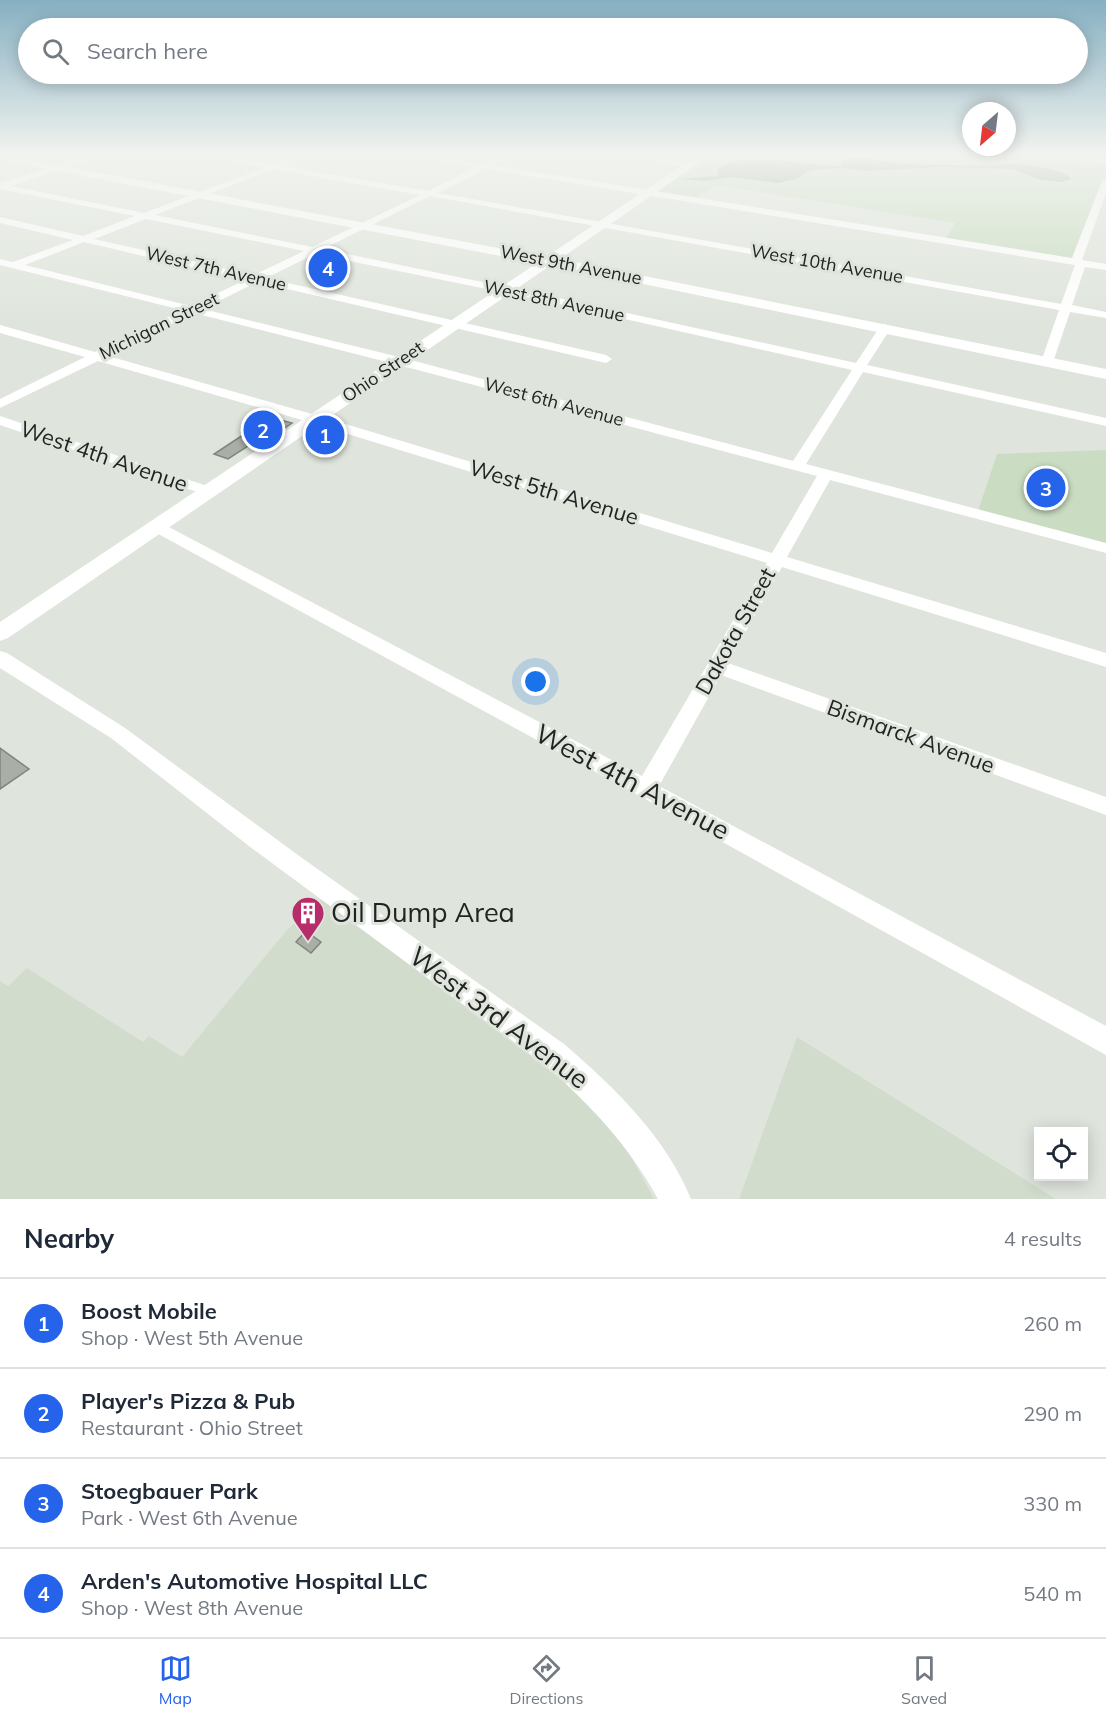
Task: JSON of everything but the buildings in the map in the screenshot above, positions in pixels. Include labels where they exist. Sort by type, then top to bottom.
[{"type":"main road","name":"West 9th Avenue","points":[[276,209],[548,260],[1106,374]]},
{"type":"main road","name":"Ohio Street","points":[[0,633],[625,209]]},
{"type":"street","name":"West 8th Avenue","points":[[110,209],[504,290],[1106,422]]},
{"type":"street","points":[[0,271],[163,209]]},
{"type":"street","name":"Michigan Street","points":[[0,404],[397,209]]},
{"type":"street","name":"West 10th Avenue","points":[[515,209],[1106,315]]},
{"type":"street","points":[[754,209],[1106,267]]},
{"type":"street","points":[[1047,362],[1066,308],[1078,262],[1099,209]]},
{"type":"street","name":"West 7th Avenue","points":[[0,220],[606,359]]},
{"type":"street","name":"West 6th Avenue","points":[[0,262],[399,361],[1106,548]]},
{"type":"street","points":[[796,466],[885,328]]},
{"type":"street","name":"West 5th Avenue","points":[[0,329],[314,419],[1106,660]]},
{"type":"street","name":"West 4th Avenue","points":[[0,420],[126,461],[208,491]]},
{"type":"street","name":"Dakota Street","points":[[646,789],[826,474]]},
{"type":"street","name":"West 4th Avenue","points":[[157,527],[646,789],[1106,1041]]},
{"type":"street","name":"West 3rd Avenue","points":[[0,658],[35,683],[85,711],[118,734],[397,941],[567,1063],[613,1106],[643,1144],[675,1199]]},
{"type":"street","name":"Bismarck Avenue","points":[[715,666],[1106,806]]},
{"type":"shaded area","points":[[866,209],[1095,209],[1075,262],[945,240],[955,223]]},
{"type":"shaded area","points":[[1106,450],[1106,548],[977,514],[997,454]]},
{"type":"shaded area","points":[[322,899],[565,1082],[625,1145],[654,1199],[0,1199],[0,981],[8,986],[27,968],[143,1042],[149,1036],[182,1057],[287,930]]},
{"type":"shaded area","points":[[797,1037],[1056,1199],[739,1199]]},
{"type":"place","name":"Arden's Automotive Hospital LLC","points":[[328,268]]},
{"type":"place","name":"Player's Pizza & Pub","points":[[263,430]]},
{"type":"place","name":"Boost Mobile","points":[[325,435]]},
{"type":"place","name":"Stoegbauer Park","points":[[1046,488]]},
{"type":"place","name":"Oil Dump Area","points":[[308,942]]}]
